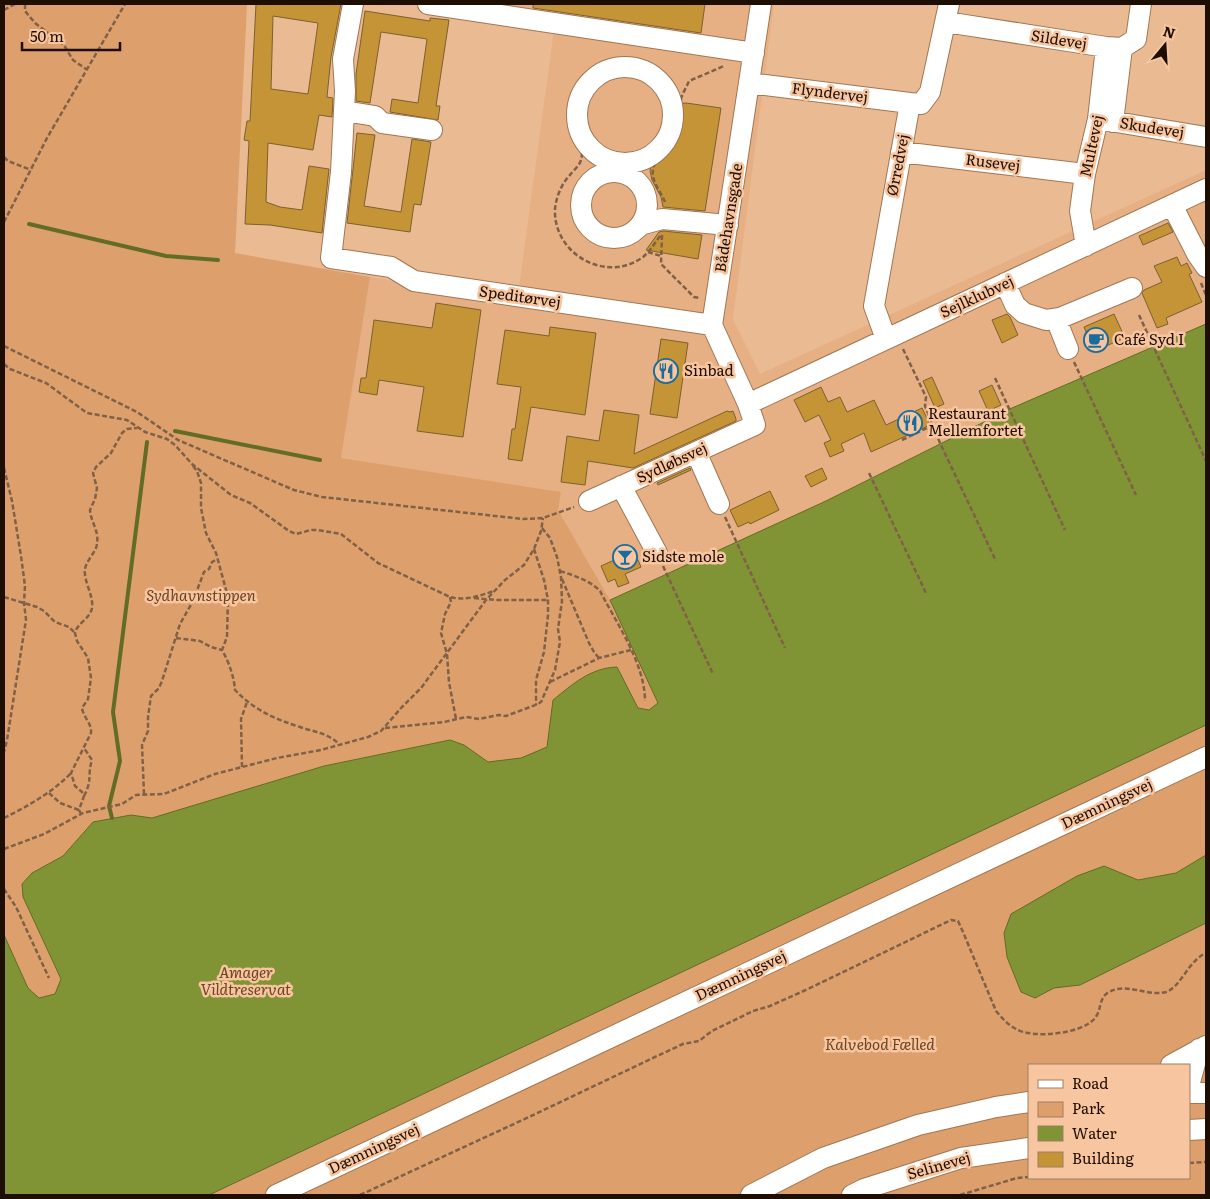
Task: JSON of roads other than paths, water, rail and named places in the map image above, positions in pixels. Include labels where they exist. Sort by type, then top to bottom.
[{"type":"street","points":[[353,4],[343,59],[344,111],[375,116],[382,123],[432,130]]},
{"type":"street","points":[[428,4],[754,53]]},
{"type":"street","name":"Bådehavnsgade","points":[[712,326],[761,4]]},
{"type":"street","points":[[1114,47],[1136,39],[1141,4]]},
{"type":"street","points":[[910,103],[921,104],[930,92],[947,13]]},
{"type":"street","name":"Sildevej","points":[[947,13],[1114,47]]},
{"type":"street","name":"Multevej","points":[[1086,246],[1080,211],[1085,174],[1106,121],[1114,47]]},
{"type":"street","points":[[630,67],[645,71],[658,80],[667,92],[672,107],[672,123],[667,138],[657,150],[644,159],[632,162],[608,160],[597,154],[586,143],[579,129],[577,113],[580,98],[587,84],[599,74],[614,68],[630,67]]},
{"type":"street","name":"Flyndervej","points":[[749,82],[910,103]]},
{"type":"street","name":"Ørredvej","points":[[891,337],[874,306],[910,103]]},
{"type":"street","name":"Speditørvej","points":[[344,111],[341,172],[331,258],[391,267],[414,281],[712,326]]},
{"type":"street","name":"Skudevej","points":[[1106,121],[1206,137]]},
{"type":"street","name":"Rusevej","points":[[901,152],[1085,174]]},
{"type":"street","points":[[597,154],[597,176]]},
{"type":"street","points":[[640,225],[644,220],[647,209],[642,190],[644,159]]},
{"type":"street","points":[[664,212],[640,225],[628,235],[606,238],[595,233],[587,225],[582,215],[580,204],[582,193],[588,183],[597,176],[608,172],[618,172],[629,175],[664,212],[728,225]]},
{"type":"street","name":"Sejlklubvej","points":[[748,404],[1206,189]]},
{"type":"street","points":[[1172,205],[1203,254]]},
{"type":"street","points":[[1005,283],[1015,305],[1024,313],[1046,320],[1056,318],[1132,288]]},
{"type":"street","points":[[1056,318],[1068,349]]},
{"type":"street","points":[[712,326],[748,404]]},
{"type":"street","name":"Sydløbsvej","points":[[589,501],[755,425],[748,404]]},
{"type":"street","points":[[696,452],[719,504]]},
{"type":"street","points":[[621,486],[657,552]]},
{"type":"street","name":"Dæmningsvej","points":[[276,1195],[1206,758]]},
{"type":"street","points":[[1173,1064],[1202,1047]]},
{"type":"street","points":[[1190,1083],[1202,1047]]},
{"type":"street","points":[[1190,1093],[1206,1093]]},
{"type":"street","points":[[751,1195],[822,1158],[918,1125],[996,1107],[1028,1102]]},
{"type":"street","points":[[1190,1130],[1206,1129]]},
{"type":"street","name":"Selinevej","points":[[852,1195],[864,1189],[961,1158],[1028,1148]]},
{"type":"water","name":"Amager Vildtreservat","points":[[1206,324],[1206,725],[209,1195],[4,1195],[4,935],[28,988],[39,998],[55,994],[61,979],[23,897],[22,884],[32,873],[63,856],[93,822],[131,815],[152,818],[324,766],[450,740],[464,745],[488,762],[521,758],[547,747],[553,700],[582,678],[607,668],[617,667],[638,708],[649,710],[658,703],[610,600],[824,502],[1012,408]]},
{"type":"water","points":[[1206,855],[1206,923],[1080,985],[1054,988],[1035,998],[1021,992],[1007,957],[1004,933],[1011,914],[1077,876],[1104,866],[1138,880],[1176,873]]},
{"type":"waterway","points":[[29,224],[166,256],[218,260]]},
{"type":"waterway","points":[[175,431],[320,460]]},
{"type":"waterway","points":[[112,818],[109,806],[120,761],[113,712],[147,442]]},
{"type":"place","name":"Café Syd I","points":[[1096,340]]},
{"type":"place","name":"Sinbad","points":[[666,371]]},
{"type":"place","name":"Restaurant Mellemfortet","points":[[910,423]]},
{"type":"place","name":"Sidste mole","points":[[625,557]]},
{"type":"park label","name":"Sydhavnstippen","points":[[201,596]]},
{"type":"park label","name":"Kalvebod Fælled","points":[[880,1045]]}]
